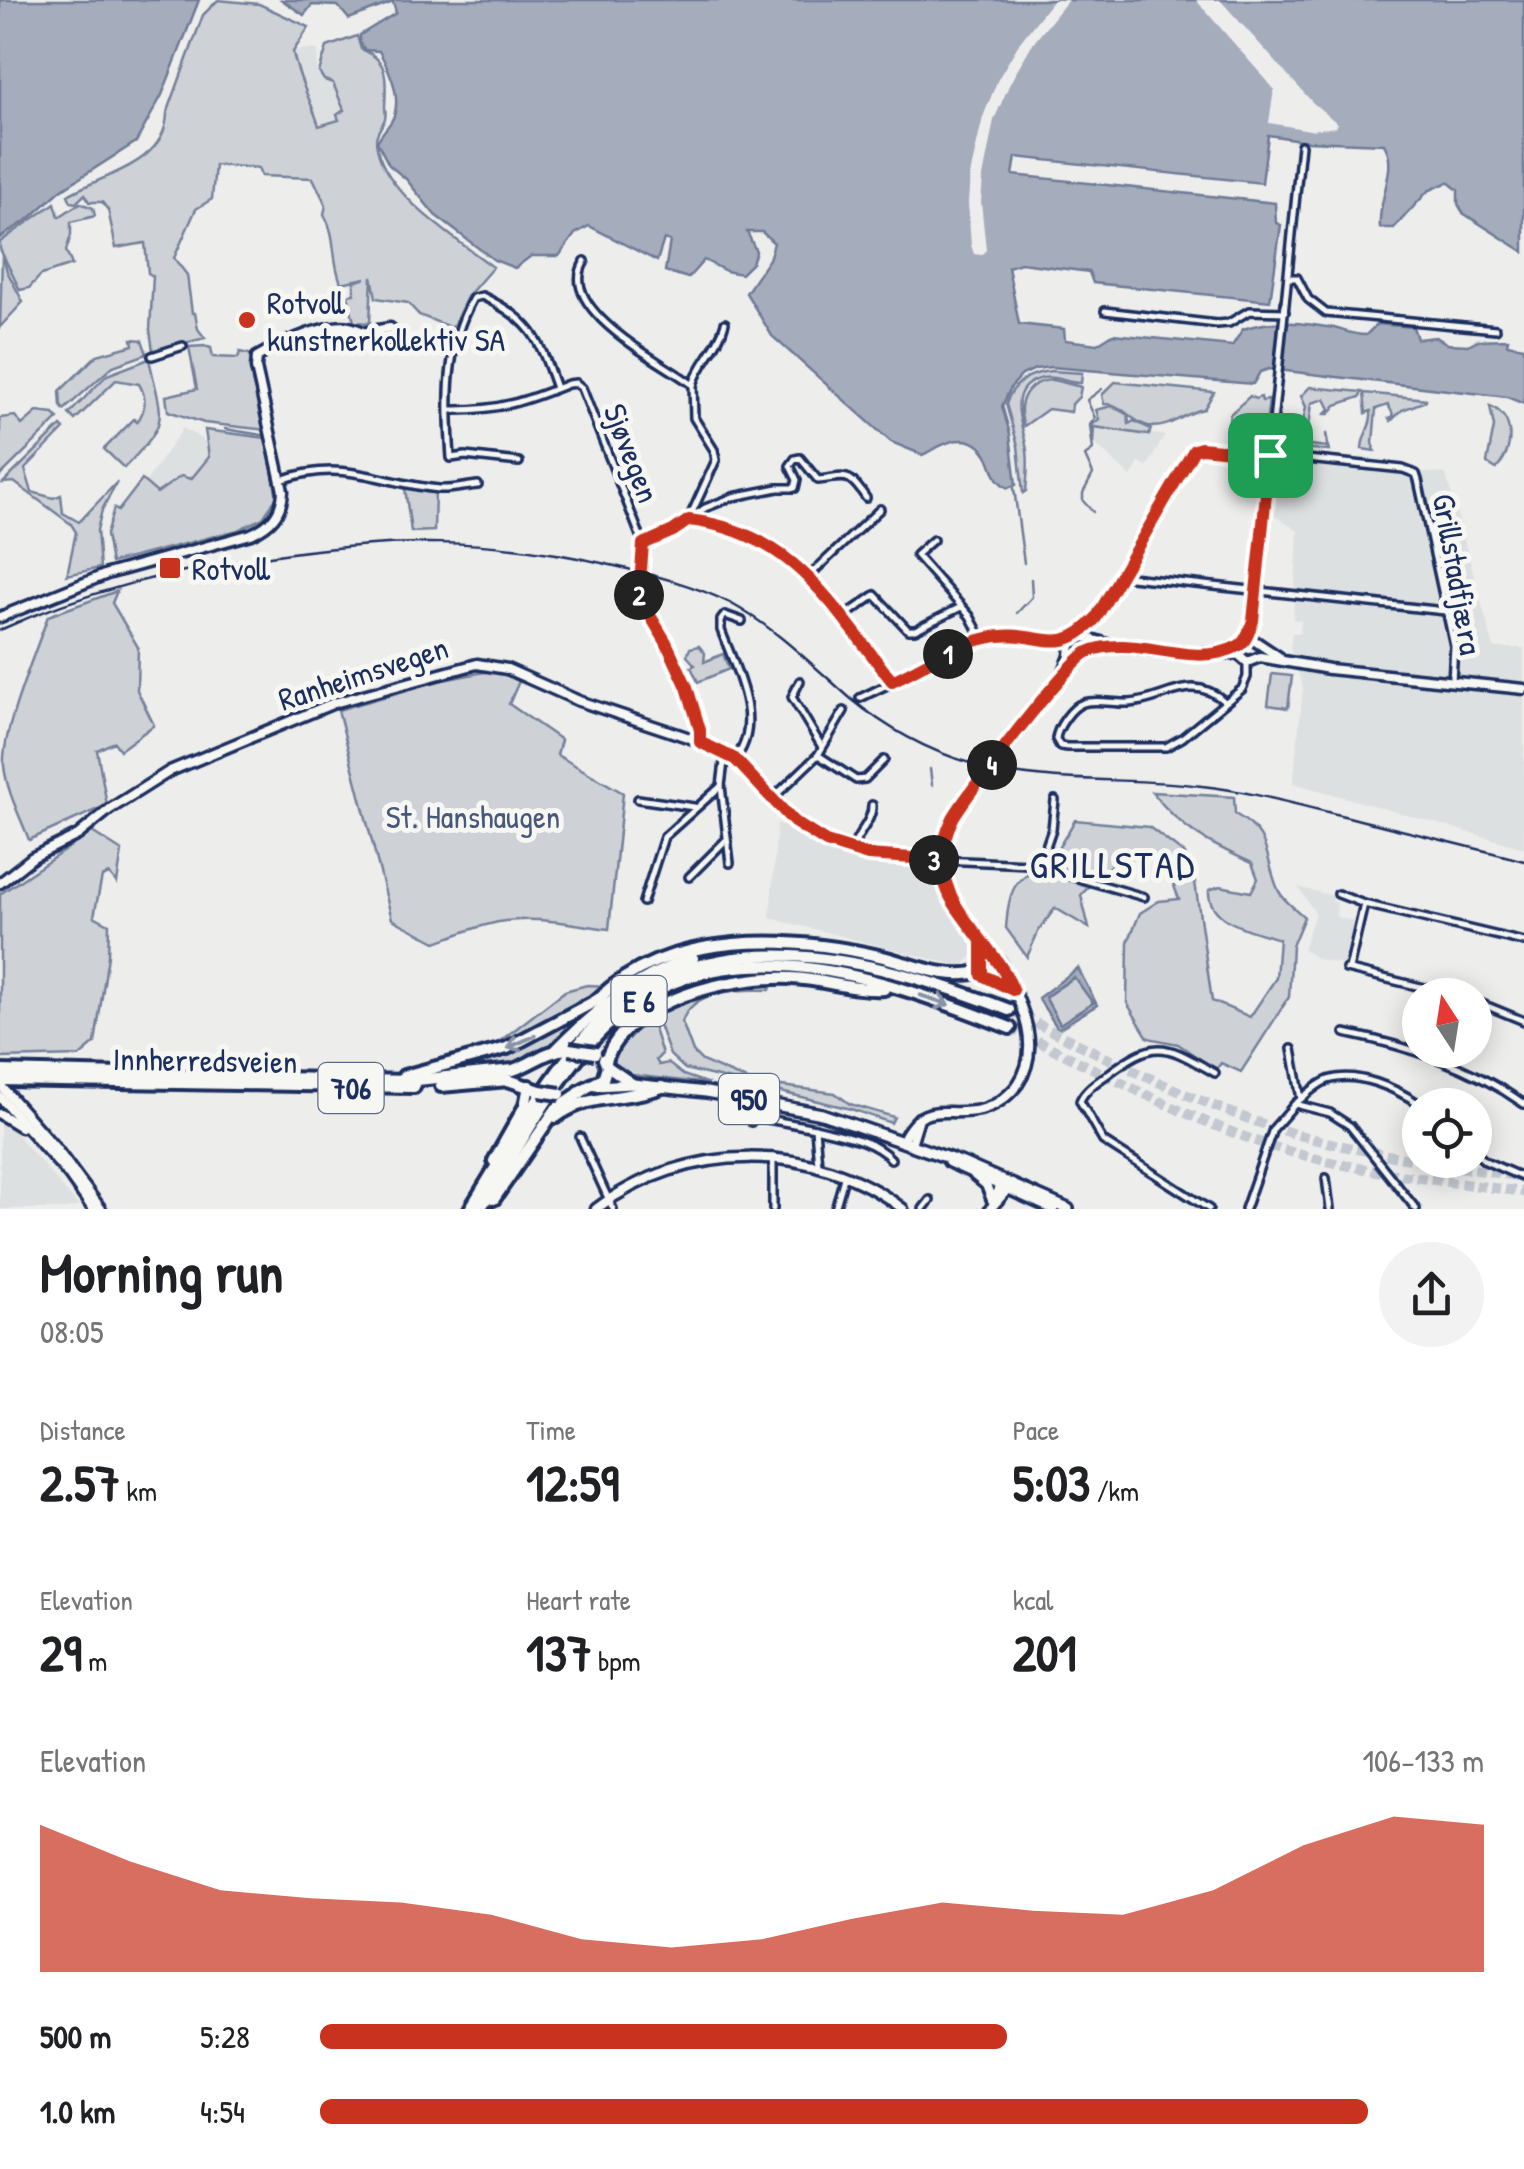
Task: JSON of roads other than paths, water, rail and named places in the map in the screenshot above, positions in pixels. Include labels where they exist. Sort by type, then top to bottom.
[{"type":"highway","name":"E 6","points":[[395,1079],[507,1048],[547,1030],[642,971],[674,956],[736,943],[794,944],[866,954],[948,973],[966,974],[982,966]]},
{"type":"highway","name":"E 6","points":[[598,999],[667,966],[714,952],[747,949],[894,971],[1009,1010]]},
{"type":"highway","name":"E 6","points":[[476,1208],[558,1073],[585,1037],[612,1011],[643,989],[688,968],[737,957],[780,955]]},
{"type":"highway","name":"E 6","points":[[476,1208],[589,1044],[630,1008],[661,988],[700,973],[759,964],[812,968],[893,987],[1010,1028]]},
{"type":"highway","name":"E 6","points":[[606,1064],[613,1043],[641,1019],[711,986],[773,978],[878,990],[893,987]]},
{"type":"highway","name":"E 6","points":[[555,1050],[620,991]]},
{"type":"highway","name":"706","points":[[526,1066],[536,1057],[569,1048],[594,1053],[606,1064]]},
{"type":"highway","points":[[476,1208],[495,1198],[560,1104],[603,1079],[606,1064]]},
{"type":"highway","points":[[476,1208],[479,1186],[532,1087],[526,1066]]},
{"type":"highway","name":"Innherredsveien","points":[[0,1082],[10,1074],[408,1081],[526,1066]]},
{"type":"highway","name":"Innherredsveien","points":[[10,1074],[377,1088],[508,1080],[532,1087]]},
{"type":"highway","name":"706","points":[[532,1087],[560,1094],[590,1088]]},
{"type":"highway","points":[[546,1122],[584,1101],[662,1087]]},
{"type":"main road","name":"950","points":[[606,1064],[633,1084]]},
{"type":"main road","name":"950","points":[[590,1088],[633,1084],[804,1109],[906,1143],[1053,1209]]},
{"type":"main road","name":"950","points":[[942,1158],[975,1175],[1068,1209]]},
{"type":"street","points":[[1259,649],[1253,621],[1301,144]]},
{"type":"street","points":[[586,260],[579,275],[584,294],[610,329],[693,386]]},
{"type":"street","points":[[1288,278],[1298,278],[1311,302],[1326,313],[1496,330]]},
{"type":"street","name":"Sjøvegen","points":[[451,410],[448,387],[454,339],[473,298],[482,296],[524,320],[534,332],[556,388],[576,384],[582,388],[643,544],[639,597],[687,687],[700,742]]},
{"type":"street","points":[[1105,311],[1217,324],[1229,323],[1249,311],[1284,315]]},
{"type":"street","points":[[689,520],[716,460],[694,418],[693,386],[697,372],[720,343],[725,323]]},
{"type":"street","points":[[0,618],[107,574],[258,531],[272,522],[280,508],[281,480],[256,368],[257,357],[331,326],[367,332]]},
{"type":"street","points":[[152,356],[183,346]]},
{"type":"street","points":[[519,462],[451,458],[451,410],[500,408],[523,403],[556,388]]},
{"type":"street","name":"Grillstadfjæra","points":[[1085,636],[1194,450],[1406,470],[1416,474],[1447,612],[1454,646],[1452,682]]},
{"type":"street","points":[[643,544],[673,531],[705,508],[733,497],[795,488],[797,480],[790,466],[800,458],[818,480],[848,478],[866,498]]},
{"type":"street","points":[[281,480],[316,471],[356,470],[443,489],[478,484]]},
{"type":"street","points":[[809,576],[880,509]]},
{"type":"street","points":[[689,520],[737,528],[777,550],[809,576],[892,681]]},
{"type":"street","points":[[934,540],[916,554],[970,616],[982,639]]},
{"type":"street","points":[[1120,576],[1447,612]]},
{"type":"street","points":[[842,618],[875,595],[908,630],[961,608]]},
{"type":"street","points":[[735,759],[744,746],[749,726],[721,620],[725,615],[742,620]]},
{"type":"street","points":[[1248,662],[1241,647],[1253,621]]},
{"type":"street","points":[[860,698],[982,639],[1017,636],[1071,645],[1086,653]]},
{"type":"street","points":[[1085,636],[1113,646],[1192,654],[1241,647],[1259,649],[1308,667],[1524,689]]},
{"type":"street","points":[[1062,676],[1071,645],[1085,636]]},
{"type":"street","points":[[1085,636],[1086,653]]},
{"type":"street","points":[[906,1143],[914,1120],[936,1111],[983,1109],[1002,1100],[1016,1086],[1026,1066],[1029,1046],[1023,1011],[1002,964],[953,905],[943,878],[946,834],[958,810],[1062,676],[1086,653],[1113,646]]},
{"type":"street","points":[[1225,702],[1212,692],[1185,688],[1136,702],[1084,702],[1065,720],[1056,739],[1060,746],[1067,747],[1162,748],[1178,741],[1225,702],[1244,686],[1248,662],[1259,649]]},
{"type":"street","name":"Ranheimsvegen","points":[[0,883],[170,771],[334,703],[477,664],[507,668],[579,701],[725,754],[735,759],[807,831],[852,851],[900,860],[942,860]]},
{"type":"street","points":[[735,667],[748,664]]},
{"type":"street","points":[[800,680],[792,698],[822,747]]},
{"type":"street","points":[[772,799],[818,755],[844,711]]},
{"type":"street","points":[[725,754],[721,786],[730,864]]},
{"type":"street","points":[[818,755],[856,780],[865,779],[884,760]]},
{"type":"street","points":[[643,902],[662,842],[721,786]]},
{"type":"street","points":[[638,800],[694,808]]},
{"type":"street","points":[[1039,867],[1052,828],[1055,800]]},
{"type":"street","points":[[852,851],[856,835],[872,816],[872,804]]},
{"type":"street","points":[[688,878],[727,839]]},
{"type":"street","points":[[942,860],[1015,862],[1144,897]]},
{"type":"street","points":[[1338,894],[1364,904],[1524,942]]},
{"type":"street","points":[[1364,904],[1347,969],[1402,982]]},
{"type":"street","points":[[982,942],[985,978],[1013,990]]},
{"type":"street","points":[[982,966],[995,958]]},
{"type":"street","points":[[995,980],[1003,971]]},
{"type":"street","points":[[1492,1008],[1524,1021]]},
{"type":"street","points":[[1345,1033],[1421,1053],[1483,1078],[1524,1104]]},
{"type":"street","points":[[1209,1209],[1104,1141],[1080,1102],[1088,1090],[1130,1057],[1151,1048],[1165,1048],[1215,1073]]},
{"type":"street","points":[[1292,1049],[1298,1102]]},
{"type":"street","points":[[1245,1209],[1273,1129],[1325,1081],[1350,1078],[1385,1086],[1402,1095]]},
{"type":"street","points":[[0,1082],[101,1209]]},
{"type":"street","points":[[0,1096],[92,1209]]},
{"type":"street","points":[[1298,1102],[1346,1122],[1416,1209]]},
{"type":"street","points":[[0,1114],[40,1141]]},
{"type":"street","points":[[751,1122],[752,1116],[815,1128],[871,1144],[890,1158]]},
{"type":"street","points":[[815,1128],[818,1166]]},
{"type":"street","points":[[580,1137],[613,1209]]},
{"type":"street","points":[[773,1158],[773,1209]]},
{"type":"street","points":[[596,1209],[642,1181],[699,1162],[773,1158],[845,1175],[903,1209]]},
{"type":"street","points":[[1492,1163],[1524,1178]]},
{"type":"street","points":[[834,1209],[845,1175]]},
{"type":"street","points":[[975,1175],[986,1186],[992,1205]]},
{"type":"street","points":[[1326,1178],[1330,1209]]},
{"type":"street","points":[[992,1205],[1004,1186]]},
{"type":"street","points":[[923,1209],[930,1200]]},
{"type":"water","points":[[0,0],[199,0],[162,95],[136,142],[61,190],[0,238]]},
{"type":"water","points":[[282,0],[1524,0],[1524,252],[1463,213],[1458,190],[1448,182],[1428,191],[1394,228],[1380,228],[1389,173],[1384,144],[1268,135],[1262,183],[1016,157],[1013,175],[1275,203],[1276,223],[1281,225],[1270,301],[1093,283],[1089,272],[1021,263],[1008,267],[1019,324],[1064,329],[1065,340],[1097,344],[1113,334],[1232,346],[1243,329],[1288,322],[1366,335],[1377,324],[1413,327],[1417,339],[1436,337],[1448,344],[1508,339],[1507,344],[1524,347],[1524,404],[1507,397],[1269,369],[1260,372],[1253,384],[1051,367],[1035,369],[1011,387],[1002,406],[1016,485],[1008,488],[996,477],[987,455],[973,442],[956,440],[923,455],[891,442],[772,336],[746,293],[769,259],[774,243],[762,232],[747,232],[756,251],[752,263],[741,274],[704,260],[688,278],[665,271],[670,241],[664,239],[657,261],[589,226],[575,234],[559,256],[531,256],[515,268],[494,260],[435,215],[406,179],[389,165],[377,142],[395,113],[396,95],[379,51],[365,50],[360,35],[396,13],[393,2],[349,19],[338,6],[312,5],[304,15]]},
{"type":"water","points":[[1078,968],[1097,1005],[1058,1029],[1038,998]],"holes":[[[1074,977],[1093,1003],[1060,1024],[1045,997]]]},
{"type":"waterway","points":[[1093,512],[1083,501],[1093,474],[1085,456],[1093,450],[1090,425],[1095,418],[1087,400],[1102,389]]},
{"type":"waterway","points":[[225,429],[268,436]]},
{"type":"waterway","points":[[1014,488],[1024,563]]},
{"type":"waterway","points":[[1017,613],[1032,597],[1031,579]]},
{"type":"waterway","points":[[930,769],[932,785]]},
{"type":"tunnel","points":[[1009,1010],[1173,1089],[1275,1128],[1367,1151],[1523,1177]]},
{"type":"tunnel","points":[[1010,1028],[1170,1106],[1268,1145],[1363,1169],[1524,1192]]},
{"type":"railway","points":[[0,630],[129,584],[263,557],[397,544],[525,549],[644,573],[730,603],[778,635],[877,719],[922,744],[970,763],[1027,775],[1173,783],[1238,791],[1524,861]]},
{"type":"place","name":"Rotvoll kunstnerkollektiv SA","points":[[247,320]]},
{"type":"place","name":"Rotvoll","points":[[170,568]]},
{"type":"district","name":"GRILLSTAD","points":[[1113,864]]},
{"type":"park label","name":"St. Hanshaugen","points":[[473,816]]}]
